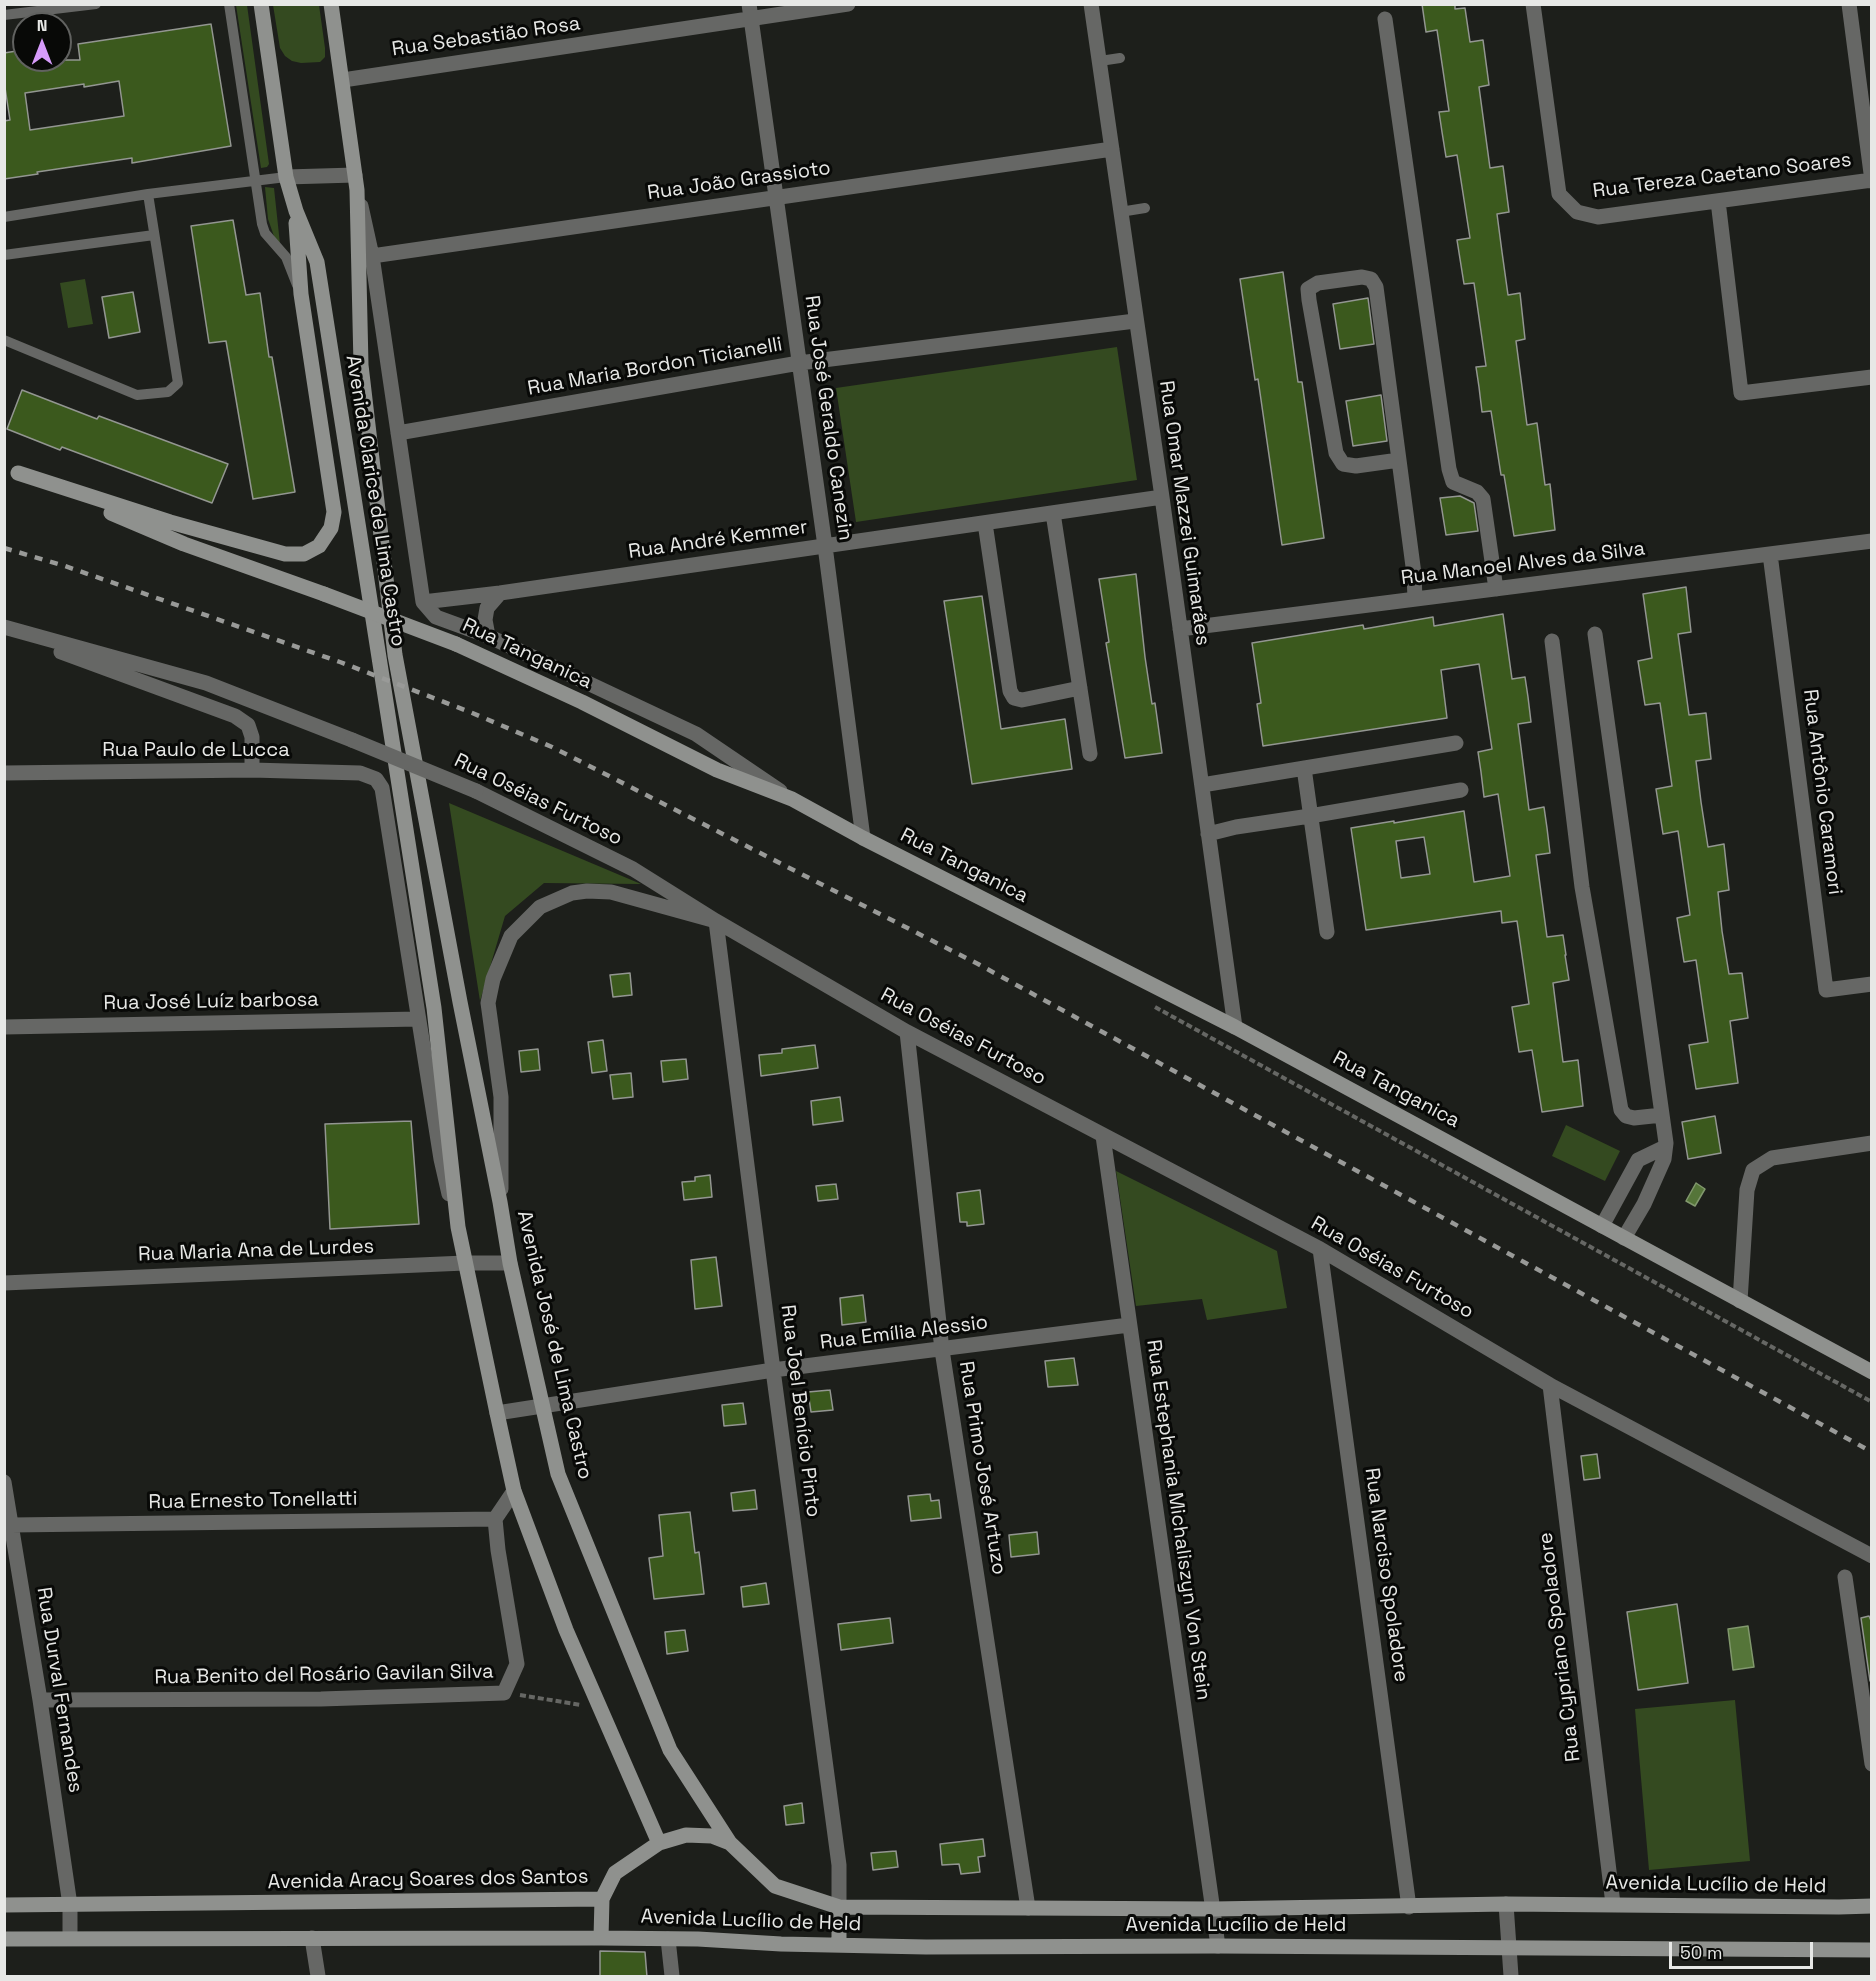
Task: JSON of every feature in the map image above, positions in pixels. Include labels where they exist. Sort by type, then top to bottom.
[{"type":"street","name":"Avenida Clarice de Lima Castro","points":[[261,4],[286,177],[296,211],[317,262],[434,1008],[458,1227]]},
{"type":"street","name":"Avenida Clarice de Lima Castro","points":[[332,4],[356,183],[361,365],[394,644],[460,1002]]},
{"type":"street","name":"Rua Sebastião Rosa","points":[[343,80],[750,12],[848,4]]},
{"type":"street","name":"Rua Omar Mazzei Guimarães","points":[[1090,4],[1162,497],[1235,1027]]},
{"type":"street","name":"Rua Tereza Caetano Soares","points":[[1533,4],[1559,194],[1578,212],[1598,217],[1871,180]]},
{"type":"street","points":[[1849,4],[1871,180]]},
{"type":"street","name":"Rua José Geraldo Canezin","points":[[750,12],[825,546],[863,838]]},
{"type":"street","points":[[1385,19],[1449,469],[1453,482],[1477,492],[1483,499],[1496,589]]},
{"type":"street","name":"Rua João Grassioto","points":[[372,256],[1112,149]]},
{"type":"street","points":[[286,177],[356,183],[372,256],[423,602],[436,617],[488,636],[696,734],[792,800]]},
{"type":"street","points":[[1718,201],[1742,393],[1872,377]]},
{"type":"street","points":[[11,472],[170,522],[285,554],[304,554],[319,546],[331,528],[334,512],[301,294],[296,211]]},
{"type":"street","points":[[1399,460],[1356,466],[1342,464],[1336,453],[1309,300],[1308,289],[1318,283],[1362,276],[1371,279],[1376,287],[1399,460],[1415,599]]},
{"type":"street","name":"Rua Maria Bordon Ticianelli","points":[[398,433],[799,363],[1135,321]]},
{"type":"street","name":"Rua Tanganica","points":[[11,472],[184,544],[456,644],[582,702],[717,770],[792,800],[1235,1027],[1872,1372]]},
{"type":"street","name":"Rua André Kemmer","points":[[423,602],[500,593],[1162,497]]},
{"type":"street","points":[[1053,513],[1090,754]]},
{"type":"street","points":[[985,523],[1010,692],[1014,698],[1022,700],[1080,688]]},
{"type":"street","name":"Rua Manoel Alves da Silva","points":[[1180,629],[1872,541]]},
{"type":"street","name":"Rua Antônio Caramori","points":[[1770,554],[1826,990],[1872,984]]},
{"type":"street","points":[[488,636],[485,620],[487,608],[500,593]]},
{"type":"street","points":[[4,629],[235,716],[248,725],[252,737],[252,770]]},
{"type":"street","name":"Rua Oséias Furtoso","points":[[4,629],[206,683],[476,791],[633,869],[716,921],[907,1032],[1320,1249],[1550,1385],[1872,1556]]},
{"type":"street","points":[[1595,634],[1665,1147],[1664,1159],[1644,1204],[1624,1238]]},
{"type":"street","points":[[1552,641],[1582,887],[1621,1110],[1626,1116],[1634,1118],[1662,1115]]},
{"type":"street","points":[[1202,785],[1456,743]]},
{"type":"street","points":[[1304,768],[1327,932]]},
{"type":"street","name":"Rua Paulo de Lucca","points":[[4,773],[252,770],[360,773],[376,779],[382,788],[418,1019]]},
{"type":"street","points":[[1208,834],[1236,827],[1461,790]]},
{"type":"street","points":[[500,1202],[501,1097],[488,1003],[493,979],[512,936],[540,907],[572,893],[587,891],[611,892],[716,921]]},
{"type":"street","name":"Rua Joel Benício Pinto","points":[[716,921],[839,1865],[839,1906]]},
{"type":"street","name":"Avenida José de Lima Castro","points":[[460,1002],[510,1263],[558,1474],[670,1750],[730,1843]]},
{"type":"street","points":[[418,1019],[441,1159],[458,1227],[514,1491],[566,1630],[659,1843]]},
{"type":"street","name":"Rua José Luíz barbosa","points":[[4,1027],[418,1019]]},
{"type":"street","name":"Rua Primo José Artuzo","points":[[907,1032],[942,1350],[1028,1908]]},
{"type":"street","name":"Rua Estephania Michaliszyn Von Stein","points":[[1103,1136],[1218,1946]]},
{"type":"street","points":[[1740,1301],[1747,1190],[1753,1170],[1772,1158],[1872,1143]]},
{"type":"street","points":[[1602,1226],[1638,1160],[1665,1147]]},
{"type":"street","name":"Rua Narciso Spoladore","points":[[1320,1249],[1409,1906]]},
{"type":"street","name":"Rua Maria Ana de Lurdes","points":[[4,1283],[510,1263]]},
{"type":"street","name":"Rua Emília Alessio","points":[[497,1413],[773,1370],[1129,1325]]},
{"type":"street","name":"Rua Cypriano Spoladore","points":[[1550,1385],[1613,1904]]},
{"type":"street","name":"Rua Durval Fernandes","points":[[4,1482],[40,1700],[70,1905],[70,1938]]},
{"type":"street","points":[[495,1519],[514,1491]]},
{"type":"street","name":"Rua Ernesto Tonellatti","points":[[11,1525],[495,1519]]},
{"type":"street","name":"Rua Benito del Rosário Gavilan Silva","points":[[40,1700],[321,1699],[504,1693],[517,1664],[495,1519]]},
{"type":"street","points":[[1845,1577],[1865,1679],[1872,1764]]},
{"type":"street","name":"Avenida Aracy Soares dos Santos","points":[[4,1905],[602,1899],[615,1873],[659,1843],[686,1834],[712,1836],[730,1843],[775,1886],[839,1906]]},
{"type":"street","points":[[4,1939],[601,1938],[602,1899]]},
{"type":"street","points":[[1506,1904],[1511,1977]]},
{"type":"street","name":"Avenida Lucílio de Held","points":[[839,1906],[1214,1909],[1506,1904],[1872,1906]]},
{"type":"street","points":[[839,1906],[839,1944]]},
{"type":"street","points":[[312,1938],[318,1977]]},
{"type":"street","name":"Avenida Lucílio de Held","points":[[601,1938],[926,1947],[1218,1946],[1872,1950]]},
{"type":"street","points":[[668,1939],[672,1977]]},
{"type":"lane","points":[[4,15],[96,4]]},
{"type":"lane","points":[[229,4],[258,206],[265,233],[286,257],[301,294]]},
{"type":"lane","points":[[1100,61],[1120,58]]},
{"type":"lane","points":[[4,217],[148,194],[286,177]]},
{"type":"lane","points":[[4,340],[137,395],[168,392],[178,383],[148,194]]},
{"type":"lane","points":[[1120,212],[1145,208]]},
{"type":"lane","points":[[4,255],[154,235]]},
{"type":"path","points":[[1154,1007],[1872,1402]]},
{"type":"path","points":[[504,1693],[601,1708]]},
{"type":"shaded area","points":[[236,5],[247,5],[269,164],[267,167],[261,168]]},
{"type":"shaded area","points":[[273,5],[319,5],[325,48],[325,57],[320,62],[301,63],[285,56],[280,48]]},
{"type":"shaded area","points":[[265,187],[274,188],[280,244],[275,239],[268,219]]},
{"type":"shaded area","points":[[85,279],[93,324],[68,328],[60,283]]},
{"type":"shaded area","points":[[1117,347],[1137,480],[856,522],[836,388]]},
{"type":"shaded area","points":[[449,803],[641,884],[544,883],[505,916],[480,1001]]},
{"type":"shaded area","points":[[1566,1125],[1620,1151],[1605,1181],[1552,1156]]},
{"type":"shaded area","points":[[1116,1171],[1277,1251],[1287,1308],[1207,1320],[1202,1299],[1136,1306]]},
{"type":"shaded area","points":[[1696,1183],[1705,1189],[1695,1206],[1686,1201]]},
{"type":"shaded area","points":[[1748,1626],[1754,1667],[1733,1670],[1728,1629]]},
{"type":"shaded area","points":[[1735,1700],[1750,1861],[1649,1870],[1635,1709]]},
{"type":"building","points":[[1422,4],[1455,4],[1455,9],[1465,8],[1470,42],[1483,40],[1489,85],[1479,87],[1490,168],[1503,166],[1509,212],[1497,214],[1508,295],[1520,293],[1525,339],[1516,341],[1527,425],[1537,423],[1545,485],[1550,484],[1555,530],[1514,536],[1491,411],[1482,412],[1476,367],[1486,366],[1474,283],[1464,284],[1457,240],[1470,238],[1457,155],[1446,157],[1442,132],[1439,112],[1449,111],[1437,30],[1426,32]]},
{"type":"building","points":[[211,24],[231,146],[132,163],[132,158],[4,179],[4,121],[10,120],[4,81],[4,53],[12,52],[12,72],[72,72],[72,60],[80,60],[78,44]],"holes":[[[119,81],[124,116],[30,130],[25,93]]]},
{"type":"building","points":[[233,220],[246,295],[260,293],[269,357],[272,357],[295,492],[253,499],[226,341],[209,343],[191,226]]},
{"type":"building","points":[[1283,272],[1298,382],[1302,382],[1324,538],[1282,545],[1258,379],[1255,380],[1240,279]]},
{"type":"building","points":[[133,292],[140,332],[109,338],[102,297]]},
{"type":"building","points":[[1368,298],[1374,344],[1340,349],[1333,304]]},
{"type":"building","points":[[22,390],[97,419],[99,416],[228,464],[212,503],[7,429]]},
{"type":"building","points":[[1381,395],[1387,441],[1353,446],[1346,401]]},
{"type":"building","points":[[1460,496],[1474,503],[1478,531],[1446,535],[1440,498]]},
{"type":"building","points":[[1136,574],[1145,657],[1152,704],[1155,703],[1162,753],[1125,758],[1106,643],[1109,642],[1099,579]]},
{"type":"building","points":[[1686,587],[1691,632],[1678,634],[1689,715],[1706,713],[1711,759],[1696,761],[1701,802],[1708,847],[1724,844],[1729,890],[1718,892],[1722,931],[1729,974],[1742,973],[1748,1018],[1730,1021],[1738,1083],[1696,1089],[1689,1045],[1708,1042],[1696,960],[1684,962],[1677,918],[1690,915],[1678,831],[1663,834],[1656,789],[1672,786],[1660,703],[1645,705],[1638,661],[1652,658],[1643,594]]},
{"type":"building","points":[[982,596],[1001,729],[1065,719],[1072,769],[972,784],[944,601]]},
{"type":"building","points":[[1503,614],[1512,679],[1525,677],[1531,722],[1518,724],[1529,810],[1544,807],[1547,828],[1550,853],[1536,855],[1547,937],[1563,935],[1569,980],[1553,983],[1563,1062],[1578,1060],[1583,1106],[1542,1112],[1532,1050],[1519,1052],[1512,1007],[1529,1004],[1517,921],[1502,923],[1501,911],[1366,930],[1351,828],[1464,811],[1474,882],[1510,876],[1498,794],[1484,797],[1478,752],[1492,749],[1479,664],[1441,670],[1447,718],[1263,746],[1257,704],[1261,703],[1252,643],[1363,625],[1364,629],[1433,617],[1434,626]],"holes":[[[1424,837],[1430,874],[1401,878],[1396,841]]]},
{"type":"building","points":[[630,973],[632,995],[613,997],[610,975]]},
{"type":"building","points":[[603,1040],[607,1071],[592,1073],[588,1042]]},
{"type":"building","points":[[815,1045],[818,1068],[761,1076],[759,1055],[782,1053],[782,1049]]},
{"type":"building","points":[[538,1049],[540,1070],[521,1072],[519,1051]]},
{"type":"building","points":[[686,1059],[688,1079],[663,1082],[661,1061]]},
{"type":"building","points":[[631,1073],[633,1097],[613,1099],[610,1075]]},
{"type":"building","points":[[840,1097],[843,1121],[813,1125],[811,1101]]},
{"type":"building","points":[[1715,1116],[1721,1153],[1688,1159],[1682,1122]]},
{"type":"building","points":[[411,1121],[419,1224],[330,1229],[325,1124]]},
{"type":"building","points":[[710,1175],[712,1197],[684,1200],[682,1182],[695,1181],[695,1177]]},
{"type":"building","points":[[836,1184],[838,1199],[818,1201],[816,1186]]},
{"type":"building","points":[[980,1190],[984,1224],[967,1226],[967,1222],[960,1222],[957,1193]]},
{"type":"building","points":[[716,1257],[722,1306],[695,1309],[691,1260]]},
{"type":"building","points":[[863,1295],[866,1322],[842,1325],[840,1298]]},
{"type":"building","points":[[1074,1358],[1078,1385],[1048,1387],[1045,1361]]},
{"type":"building","points":[[830,1390],[833,1410],[811,1412],[808,1392]]},
{"type":"building","points":[[743,1403],[746,1424],[724,1426],[722,1405]]},
{"type":"building","points":[[1597,1454],[1600,1478],[1584,1480],[1581,1456]]},
{"type":"building","points":[[755,1490],[757,1509],[733,1511],[731,1493]]},
{"type":"building","points":[[930,1494],[931,1501],[939,1500],[941,1518],[911,1521],[908,1496]]},
{"type":"building","points":[[690,1512],[695,1553],[699,1552],[704,1594],[654,1599],[649,1558],[663,1556],[659,1515]]},
{"type":"building","points":[[1037,1532],[1039,1554],[1011,1557],[1009,1535]]},
{"type":"building","points":[[766,1583],[769,1604],[743,1607],[741,1587]]},
{"type":"building","points":[[1677,1604],[1688,1683],[1638,1690],[1627,1612]]},
{"type":"building","points":[[1869,1616],[1872,1623],[1872,1681],[1870,1681],[1861,1618]]},
{"type":"building","points":[[890,1618],[893,1643],[841,1650],[838,1624]]},
{"type":"building","points":[[685,1630],[688,1651],[667,1654],[665,1632]]},
{"type":"building","points":[[802,1803],[804,1823],[786,1825],[784,1806]]},
{"type":"building","points":[[983,1839],[985,1856],[978,1857],[980,1872],[961,1874],[959,1864],[942,1865],[940,1844]]},
{"type":"building","points":[[896,1851],[898,1867],[873,1870],[871,1853]]},
{"type":"building","points":[[600,1951],[645,1952],[647,1977],[600,1977]]},
{"type":"railway","points":[[4,548],[65,566],[340,662],[470,712],[552,747],[978,964],[1872,1452]]}]
